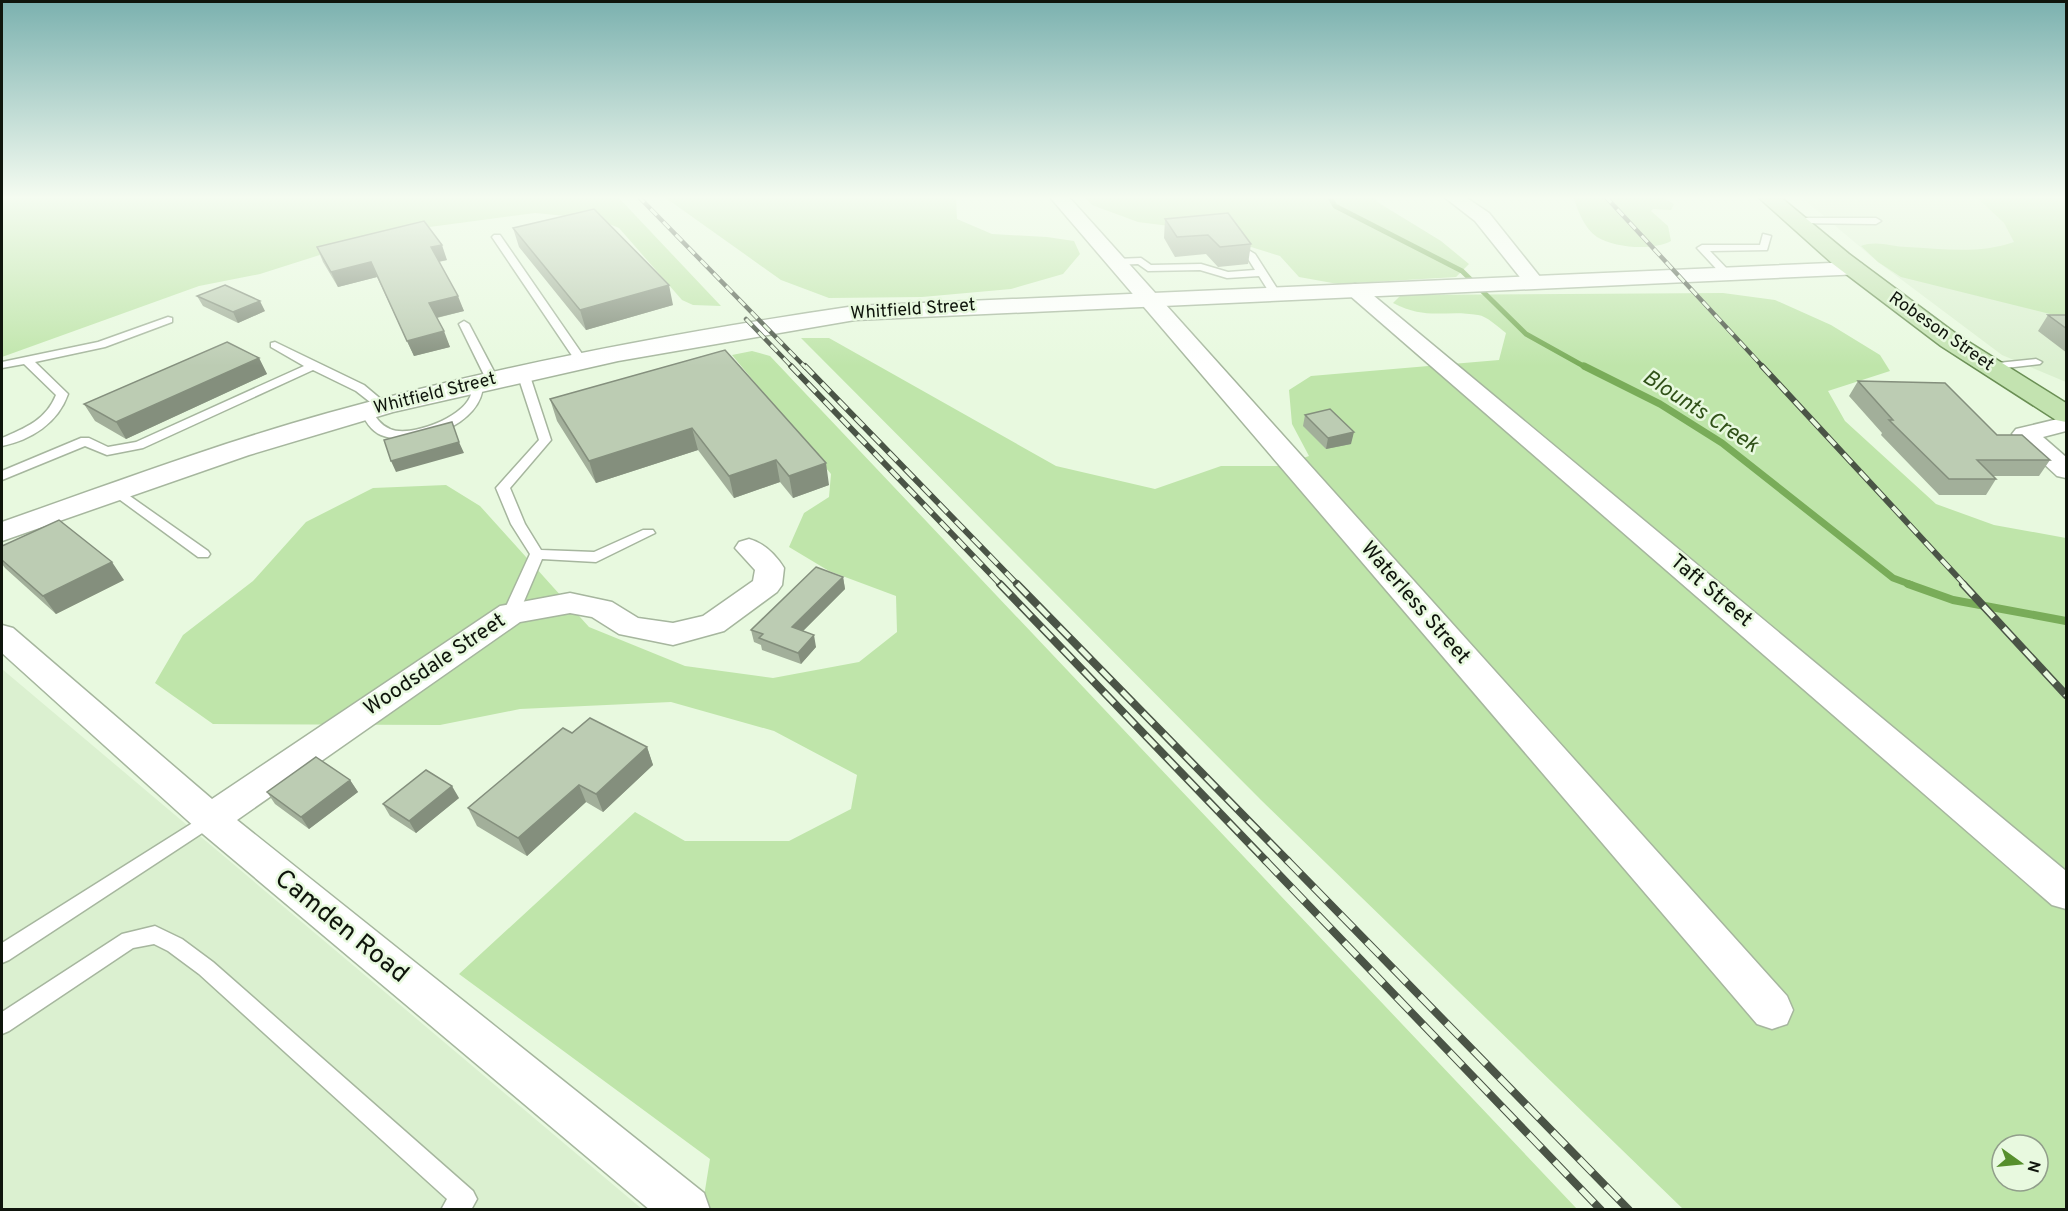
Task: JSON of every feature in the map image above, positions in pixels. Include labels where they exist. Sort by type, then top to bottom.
[{"type":"main road","name":"Robeson Street","points":[[1834,253],[1988,367],[2067,414]]},
{"type":"main road","name":"Whitfield Street","points":[[2,532],[117,491],[375,409],[484,381],[766,326],[855,313],[1146,298],[1268,283],[1355,290],[1854,269]]},
{"type":"street","name":"Waterless Street","points":[[1107,253],[1772,1010]]},
{"type":"street","points":[[1510,253],[1534,282]]},
{"type":"street","name":"Taft Street","points":[[1355,290],[2067,893]]},
{"type":"street","points":[[2067,424],[2025,434],[2067,470]]},
{"type":"street","name":"Woodsdale Street","points":[[210,819],[511,613],[570,603],[601,609],[630,627],[673,634],[713,624],[767,585],[770,568],[749,548]]},
{"type":"street","name":"Camden Road","points":[[2,636],[210,819],[670,1205]]},
{"type":"lane","points":[[508,253],[581,361]]},
{"type":"lane","points":[[1706,253],[1728,275]]},
{"type":"lane","points":[[1250,254],[1268,283]]},
{"type":"lane","points":[[1115,262],[1141,261],[1148,268],[1201,267],[1268,283]]},
{"type":"lane","points":[[2,365],[100,345],[168,320]]},
{"type":"lane","points":[[275,345],[360,388],[375,409],[386,432],[404,435],[440,427],[462,416],[476,399],[484,381],[464,324]]},
{"type":"lane","points":[[2,442],[49,419],[59,408],[62,394],[28,361]]},
{"type":"lane","points":[[1988,367],[2036,362]]},
{"type":"lane","points":[[2,476],[85,441],[107,452],[139,446],[313,366]]},
{"type":"lane","points":[[523,373],[545,440],[503,488],[518,524],[537,554]]},
{"type":"lane","points":[[117,491],[203,554]]},
{"type":"lane","points":[[537,554],[596,557],[648,533]]},
{"type":"lane","points":[[511,613],[537,554]]},
{"type":"lane","points":[[2,954],[210,819]]},
{"type":"lane","points":[[2,1024],[129,940],[156,935],[175,945],[206,968],[465,1198],[453,1209]]},
{"type":"shaded area","points":[[1867,253],[2029,253],[2066,279],[2066,382],[2002,355]]},
{"type":"shaded area","points":[[2,669],[642,1209],[2,1209]]},
{"type":"green space","points":[[2,253],[328,253],[260,274],[199,286],[2,357]]},
{"type":"green space","points":[[640,253],[670,253],[721,306],[693,305],[682,300]]},
{"type":"green space","points":[[742,253],[1080,254],[1063,274],[1011,289],[922,297],[829,298],[781,280]]},
{"type":"green space","points":[[1269,253],[1455,253],[1469,264],[1456,277],[1338,284],[1299,277],[1280,256]]},
{"type":"green space","points":[[1868,253],[2066,253],[2066,318],[1901,277]]},
{"type":"green space","points":[[1723,293],[1775,300],[1831,325],[1880,355],[1890,371],[1828,391],[1845,421],[1936,504],[1994,525],[2066,538],[2066,1209],[1683,1209],[1261,800],[801,338],[829,338],[1056,466],[1155,489],[1221,466],[1281,466],[1309,456],[1292,424],[1289,390],[1311,376],[1499,360],[1506,333],[1489,320],[1467,314],[1417,312],[1393,303],[1401,295]]},
{"type":"green space","points":[[752,351],[770,356],[1577,1209],[702,1209],[710,1159],[459,974],[635,812],[685,841],[789,841],[851,809],[857,775],[774,731],[671,702],[520,709],[440,725],[213,724],[155,683],[183,635],[253,581],[306,522],[373,488],[446,485],[480,506],[589,627],[685,666],[773,678],[859,662],[897,632],[896,596],[829,571],[789,547],[804,513],[829,497],[831,474],[732,355]]},
{"type":"building","points":[[320,253],[434,253],[458,296],[429,303],[444,331],[407,341],[371,262],[331,272]]},
{"type":"building","points":[[533,253],[637,253],[669,285],[580,310]]},
{"type":"building","points":[[225,285],[260,301],[233,312],[197,296]]},
{"type":"building","points":[[2048,315],[2067,315],[2067,329]]},
{"type":"building","points":[[227,342],[259,358],[116,422],[84,404]]},
{"type":"building","points":[[725,350],[826,463],[789,476],[776,460],[729,476],[692,428],[589,461],[550,399]]},
{"type":"building","points":[[1858,381],[1945,383],[1997,435],[2022,435],[2050,460],[1977,460],[1996,479],[1949,479],[1889,420],[1893,420]]},
{"type":"building","points":[[1330,409],[1354,432],[1328,438],[1305,415]]},
{"type":"building","points":[[452,422],[459,442],[391,461],[384,440]]},
{"type":"building","points":[[59,520],[112,562],[43,596],[2,560],[2,546]]},
{"type":"building","points":[[816,567],[843,577],[792,627],[814,635],[798,653],[759,638],[763,634],[751,630]]},
{"type":"building","points":[[590,718],[647,747],[596,794],[579,785],[518,838],[468,808],[563,728],[572,733]]},
{"type":"building","points":[[316,757],[350,780],[301,817],[267,792]]},
{"type":"building","points":[[426,770],[452,786],[409,821],[383,804]]},
{"type":"waterway","name":"Blounts Creek","points":[[1426,253],[1462,271],[1526,334],[1587,368]]},
{"type":"waterway","name":"Blounts Creek","points":[[1584,366],[1660,404],[1722,443],[1893,578],[1912,585]]},
{"type":"waterway","name":"Blounts Creek","points":[[1908,584],[1953,600],[2066,621]]},
{"type":"railway","points":[[693,253],[806,368]]},
{"type":"railway","points":[[1657,253],[1764,368]]},
{"type":"railway","points":[[746,319],[793,368]]},
{"type":"railway","points":[[791,366],[1001,585]]},
{"type":"railway","points":[[805,366],[1018,585]]},
{"type":"railway","points":[[1762,366],[1965,585]]},
{"type":"railway","points":[[1000,584],[1266,861]]},
{"type":"railway","points":[[1017,584],[1288,861]]},
{"type":"railway","points":[[1963,584],[2066,695]]},
{"type":"railway","points":[[1265,860],[1601,1210]]},
{"type":"railway","points":[[1287,860],[1629,1210]]}]
